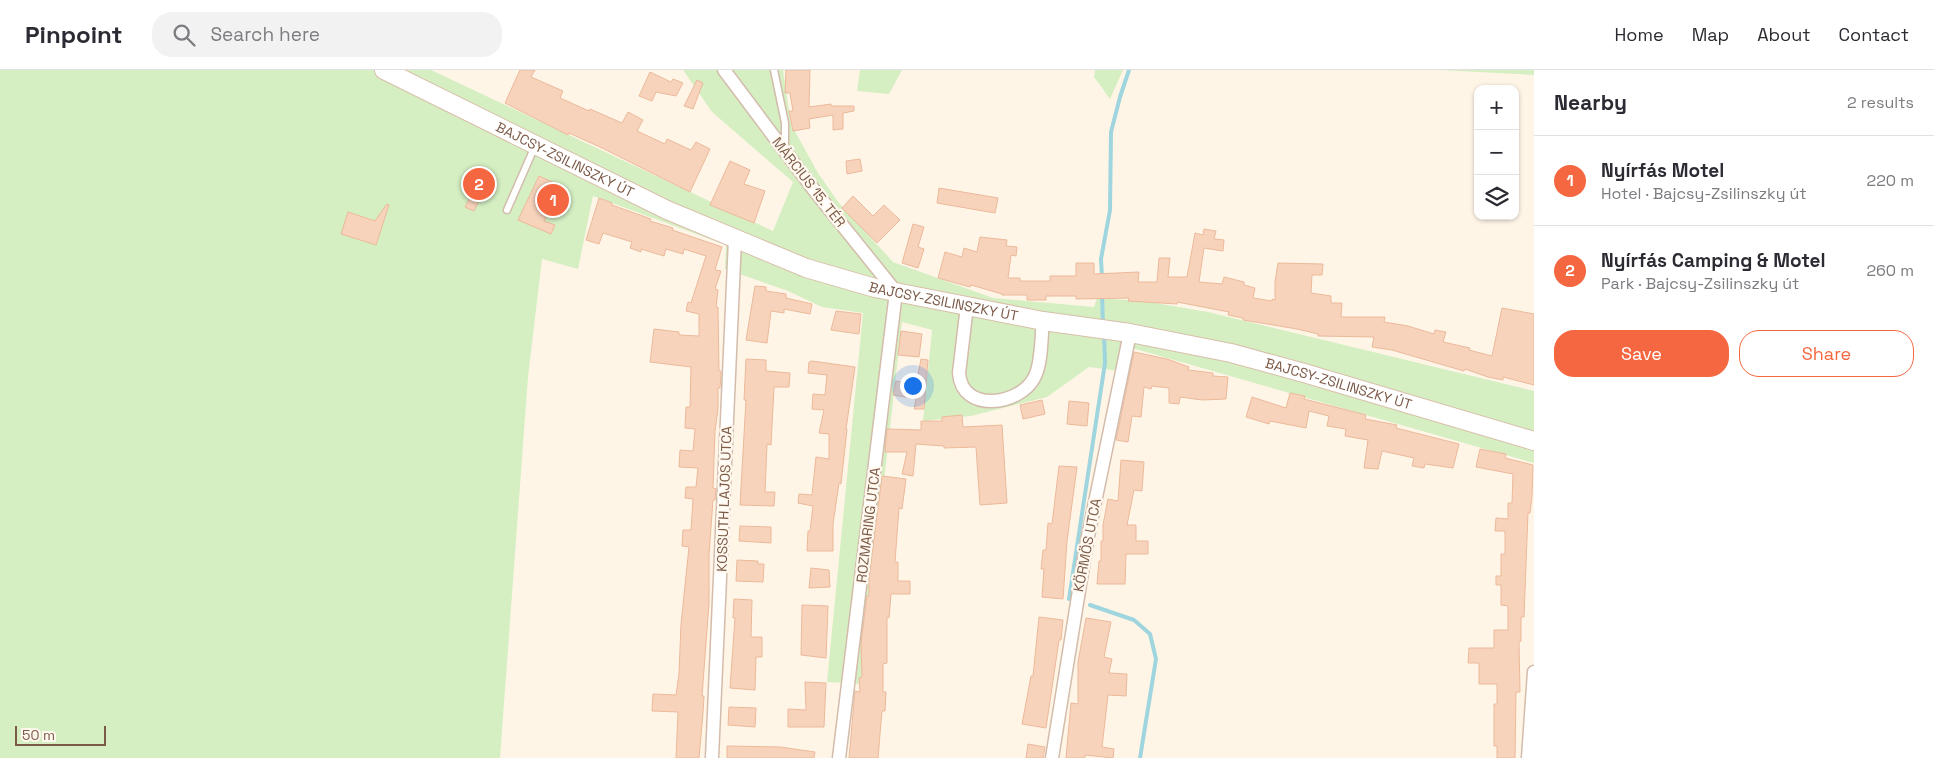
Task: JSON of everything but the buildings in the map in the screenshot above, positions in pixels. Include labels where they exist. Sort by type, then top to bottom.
[{"type":"main road","name":"BAJCSY-ZSILINSZKY ÚT","points":[[384,70],[667,210],[806,268],[850,282],[896,292],[1043,321],[1130,333],[1240,355],[1534,440]]},
{"type":"street","name":"MÁRCIUS 15. TÉR","points":[[724,70],[814,190],[896,292]]},
{"type":"street","name":"KOSSUTH LAJOS UTCA","points":[[712,758],[735,239]]},
{"type":"street","name":"ROZMARING UTCA","points":[[839,758],[896,292]]},
{"type":"street","points":[[967,306],[958,372],[959,381],[967,393],[979,400],[994,400],[1016,395],[1028,387],[1035,377],[1038,368],[1043,321]]},
{"type":"street","name":"KÖRMÖS UTCA","points":[[1052,758],[1087,541],[1130,333]]},
{"type":"street","points":[[1528,758],[1534,672]]},
{"type":"lane","points":[[774,70],[784,123],[785,151]]},
{"type":"lane","points":[[507,210],[536,145]]},
{"type":"green space","points":[[0,70],[431,70],[773,231],[793,182],[712,112],[683,70],[783,70],[791,124],[818,173],[839,203],[893,262],[993,298],[1094,307],[1097,298],[1144,301],[1208,312],[1534,391],[1534,463],[1132,348],[1127,372],[1089,367],[1047,397],[971,416],[923,421],[932,330],[902,322],[861,684],[827,682],[863,313],[822,307],[788,291],[725,269],[726,245],[593,196],[578,269],[542,259],[528,377],[500,758],[0,758]]},
{"type":"green space","points":[[860,70],[902,70],[889,94],[857,91]]},
{"type":"green space","points":[[1095,70],[1123,70],[1110,99],[1094,77]]},
{"type":"green space","points":[[1440,70],[1534,70],[1534,75]]},
{"type":"waterway","points":[[1102,277],[1101,259],[1110,210],[1111,132],[1129,70]]},
{"type":"waterway","points":[[1102,294],[1103,325]]},
{"type":"waterway","points":[[1069,599],[1105,363],[1104,334]]},
{"type":"waterway","points":[[1090,605],[1134,620],[1150,634],[1156,659],[1140,758]]},
{"type":"place","name":"Nyírfás Camping & Motel","points":[[479,184]]},
{"type":"place","name":"Nyírfás Motel","points":[[553,200]]}]
